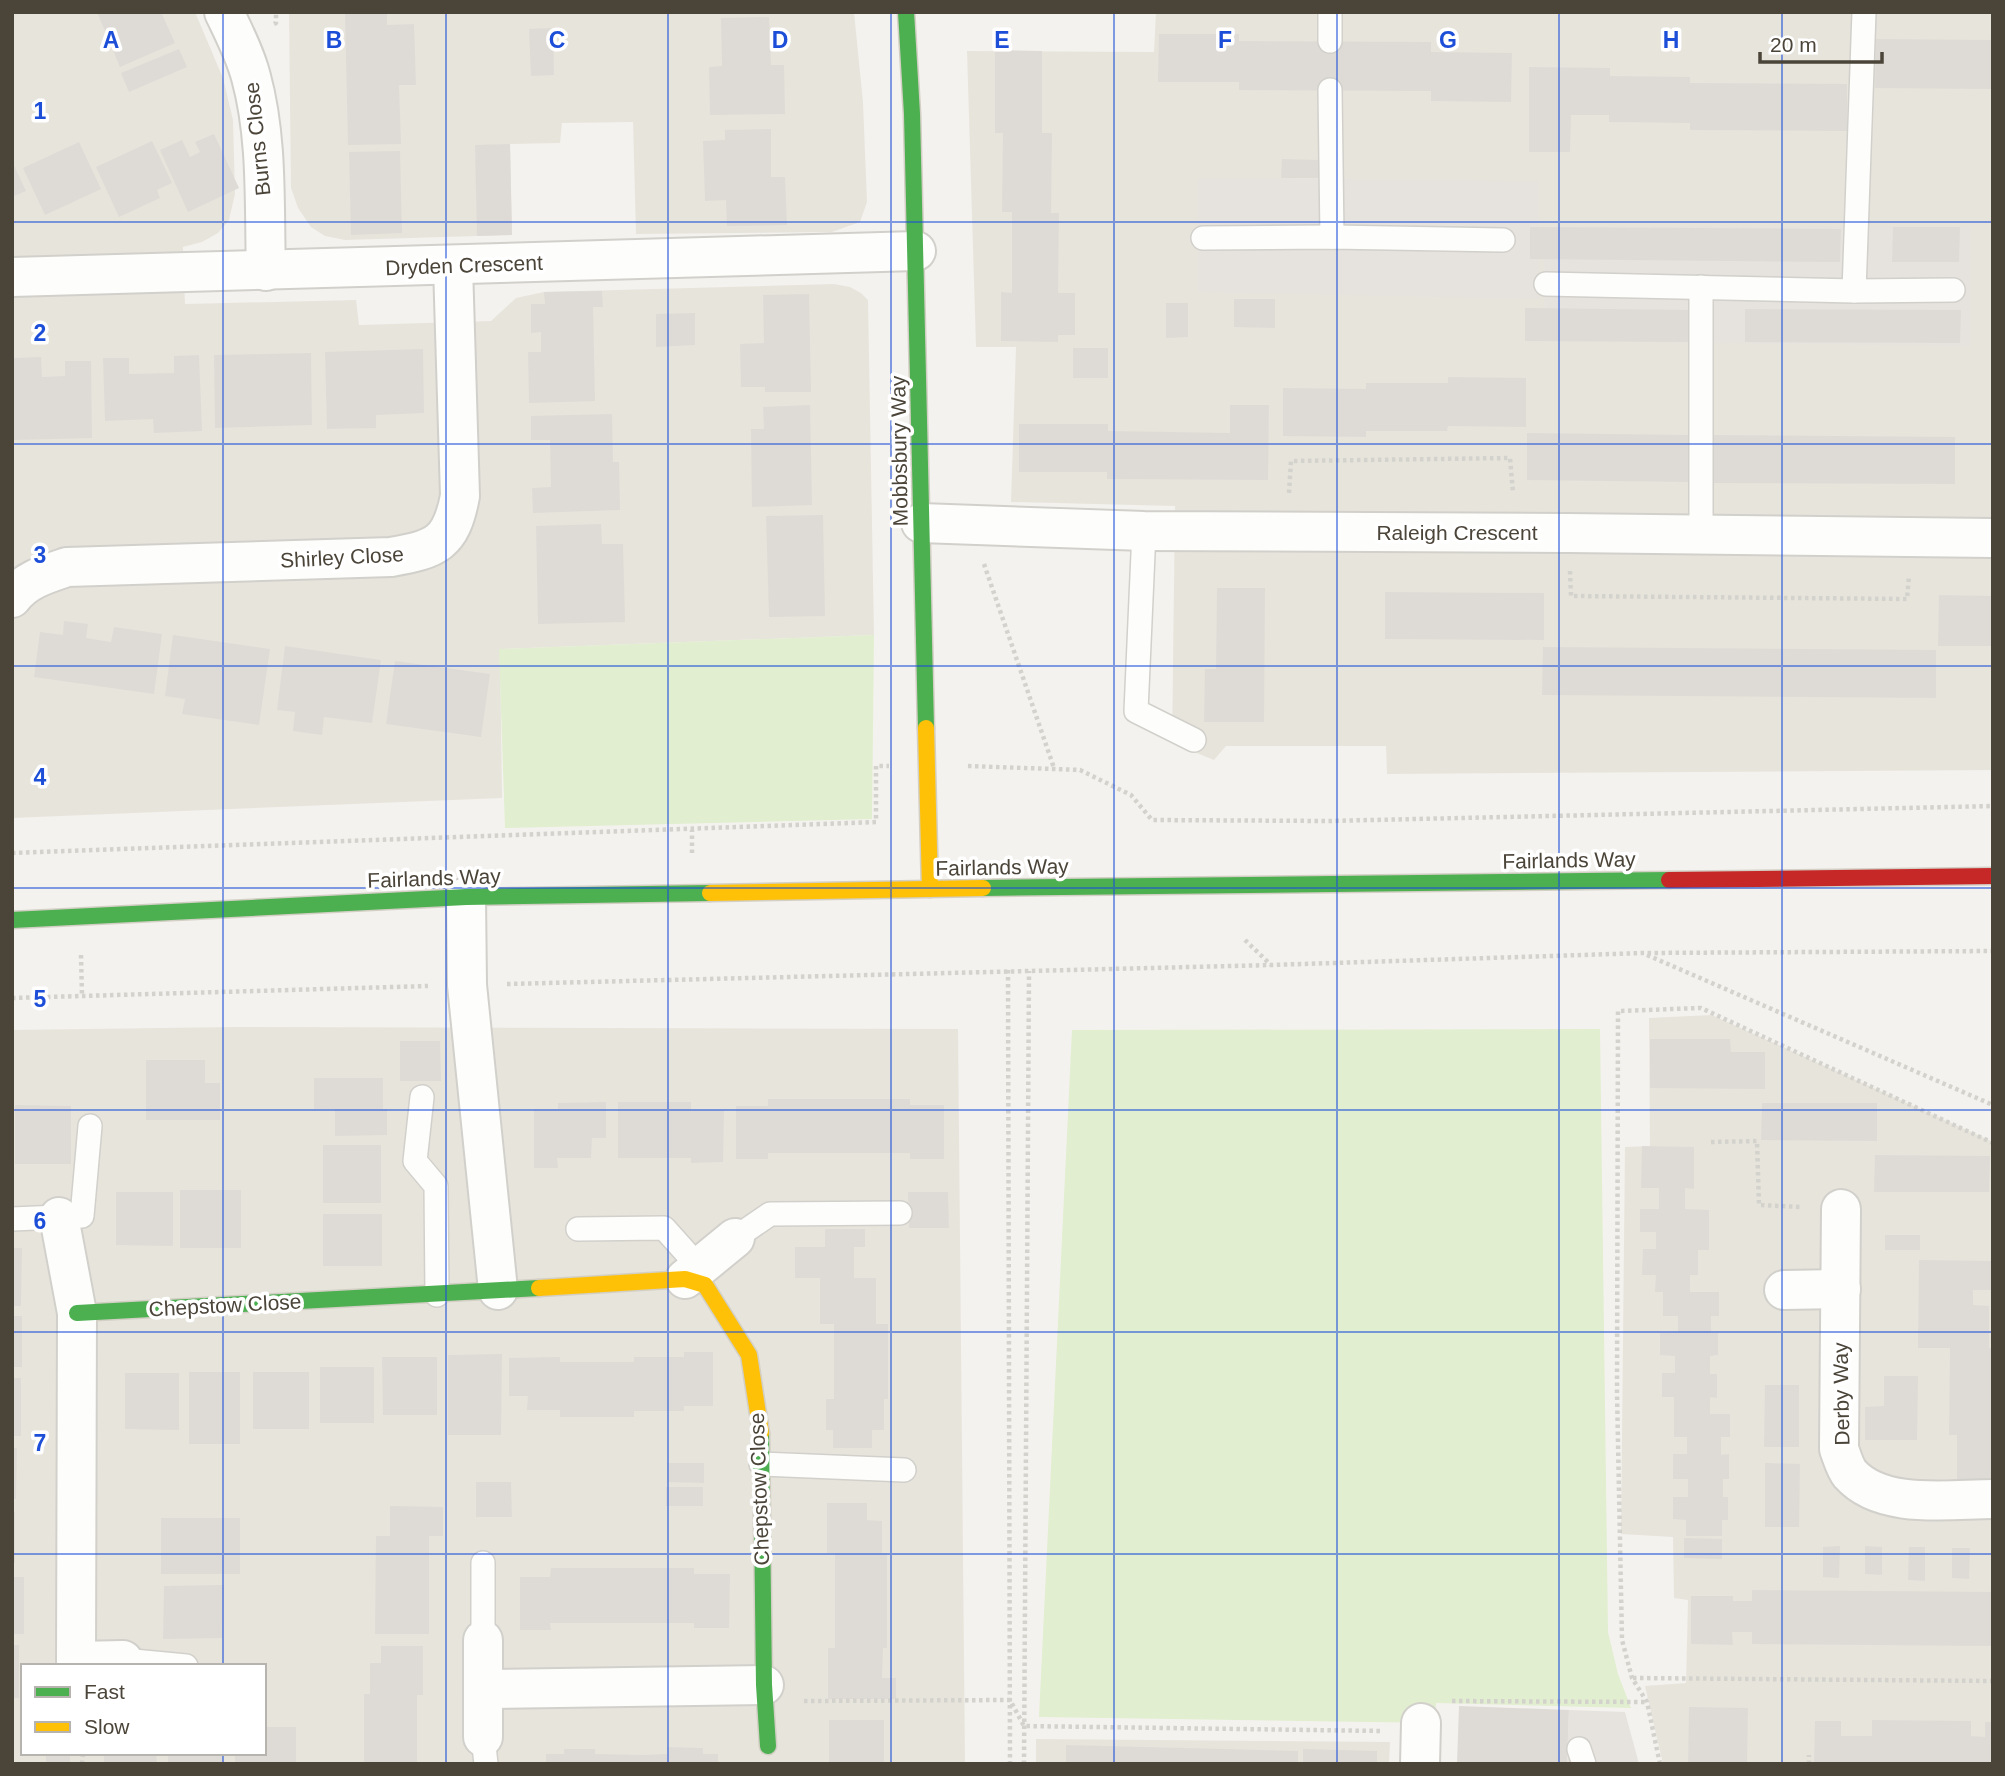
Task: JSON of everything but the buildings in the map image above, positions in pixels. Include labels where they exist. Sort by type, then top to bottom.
[{"type":"street","name":"Burns Close","points":[[224,12],[243,52],[258,108],[266,271]]},
{"type":"street","name":"Mobbsbury Way","points":[[906,12],[916,251],[930,889]]},
{"type":"street","name":"Dryden Crescent","points":[[12,277],[916,251]]},
{"type":"street","name":"Shirley Close","points":[[12,598],[19,588],[43,575],[67,567],[391,556],[422,551],[444,539],[455,522],[460,496],[453,266]]},
{"type":"street","name":"Raleigh Crescent","points":[[921,523],[1144,531],[1993,538]]},
{"type":"street","name":"Fairlands Way","points":[[12,920],[466,897],[1993,876]]},
{"type":"street","points":[[466,897],[467,985],[498,1290]]},
{"type":"street","name":"Derby Way","points":[[1841,1209],[1839,1449],[1849,1473],[1872,1491],[1902,1500],[1993,1499]]},
{"type":"street","points":[[59,1217],[77,1313],[76,1663],[123,1660]]},
{"type":"street","points":[[692,1273],[735,1238]]},
{"type":"street","name":"Chepstow Close","points":[[77,1313],[437,1295],[692,1273],[705,1286],[749,1355],[761,1430],[764,1693],[769,1755]]},
{"type":"street","points":[[1784,1290],[1841,1289]]},
{"type":"street","points":[[483,1640],[484,1750]]},
{"type":"street","points":[[484,1689],[764,1693]]},
{"type":"lane","points":[[1330,12],[1330,41]]},
{"type":"lane","points":[[1854,290],[1864,12]]},
{"type":"lane","points":[[1330,90],[1332,237]]},
{"type":"lane","points":[[1203,238],[1503,240]]},
{"type":"lane","points":[[1546,284],[1953,290]]},
{"type":"lane","points":[[1701,287],[1702,534]]},
{"type":"lane","points":[[1144,531],[1136,711],[1194,740]]},
{"type":"lane","points":[[422,1097],[415,1161],[436,1186],[437,1295]]},
{"type":"lane","points":[[12,1219],[82,1216],[90,1126]]},
{"type":"lane","points":[[735,1238],[770,1214],[900,1213]]},
{"type":"lane","points":[[578,1229],[664,1228],[692,1273]]},
{"type":"lane","points":[[761,1464],[904,1470]]},
{"type":"lane","points":[[483,1563],[483,1640]]},
{"type":"lane","points":[[123,1660],[165,1664]]},
{"type":"path","points":[[1286,531],[1292,461],[1510,458],[1516,532]]},
{"type":"path","points":[[970,525],[1054,768]]},
{"type":"path","points":[[1568,533],[1571,596],[1907,599],[1912,537]]},
{"type":"path","points":[[12,853],[876,822],[876,766],[1080,770],[1131,795],[1152,820],[1341,821],[1993,806]]},
{"type":"path","points":[[1245,940],[1271,965]]},
{"type":"path","points":[[1010,1764],[1008,970],[1644,953],[1993,951]]},
{"type":"path","points":[[1644,953],[1993,1105]]},
{"type":"path","points":[[1024,1764],[1029,971]]},
{"type":"path","points":[[1660,1764],[1647,1702],[1632,1678],[1622,1640],[1617,1393],[1618,1011],[1700,1008],[1993,1143]]},
{"type":"path","points":[[1711,1142],[1757,1141],[1759,1205],[1841,1209]]},
{"type":"path","points":[[1632,1678],[1993,1681]]},
{"type":"path","points":[[764,1693],[1010,1700]]},
{"type":"path","points":[[1010,1700],[1024,1726]]},
{"type":"path","points":[[1024,1726],[1428,1730],[1647,1702]]},
{"type":"path","points":[[1809,1755],[1809,1764]]},
{"type":"shaded area","points":[[12,12],[195,12],[223,78],[233,120],[235,194],[229,220],[218,233],[202,242],[183,247],[185,304],[356,300],[359,325],[491,321],[516,298],[544,292],[834,284],[850,287],[861,293],[868,300],[874,635],[500,649],[502,798],[12,818]]},
{"type":"shaded area","points":[[289,12],[854,12],[863,102],[867,202],[860,222],[832,232],[636,234],[633,122],[562,123],[560,143],[510,144],[512,235],[345,240],[325,236],[311,227],[298,208],[291,188]]},
{"type":"shaded area","points":[[1156,12],[1993,12],[1993,770],[1387,774],[1386,746],[1226,746],[1214,760],[1172,743],[1175,506],[1011,502],[1016,347],[976,347],[967,51],[1154,52]]},
{"type":"shaded area","points":[[1198,178],[1539,181],[1539,299],[1198,292]]},
{"type":"shaded area","points":[[1971,226],[1970,346],[1544,341],[1545,227]]},
{"type":"shaded area","points":[[1712,1015],[1991,1141],[1993,1764],[1663,1764],[1645,1686],[1686,1683],[1688,1600],[1674,1598],[1673,1537],[1621,1534],[1625,1147],[1650,1146],[1649,1018]]},
{"type":"shaded area","points":[[235,1027],[958,1029],[965,1764],[12,1764],[12,1030]]},
{"type":"shaded area","points":[[1569,1710],[1625,1712],[1639,1764],[1567,1764]]},
{"type":"shaded area","points":[[1036,1739],[1390,1742],[1389,1764],[1036,1764]]},
{"type":"green space","points":[[874,635],[872,819],[505,828],[499,649]]},
{"type":"green space","points":[[1600,1029],[1608,1632],[1618,1674],[1631,1708],[1436,1703],[1435,1723],[1039,1717],[1072,1030]]},
{"type":"traffic: fast","points":[[906,12],[912,114],[926,728]]},
{"type":"traffic: fast","points":[[983,888],[1669,880]]},
{"type":"traffic: fast","points":[[12,920],[466,897],[710,893]]},
{"type":"traffic: fast","points":[[77,1313],[539,1288]]},
{"type":"traffic: fast","points":[[761,1433],[764,1685],[768,1746]]},
{"type":"traffic: slow","points":[[926,728],[930,889]]},
{"type":"traffic: slow","points":[[710,893],[983,888]]},
{"type":"traffic: slow","points":[[539,1288],[685,1279],[705,1285],[749,1355],[761,1433]]},
{"type":"traffic: jam","points":[[1669,880],[1993,876]]}]
